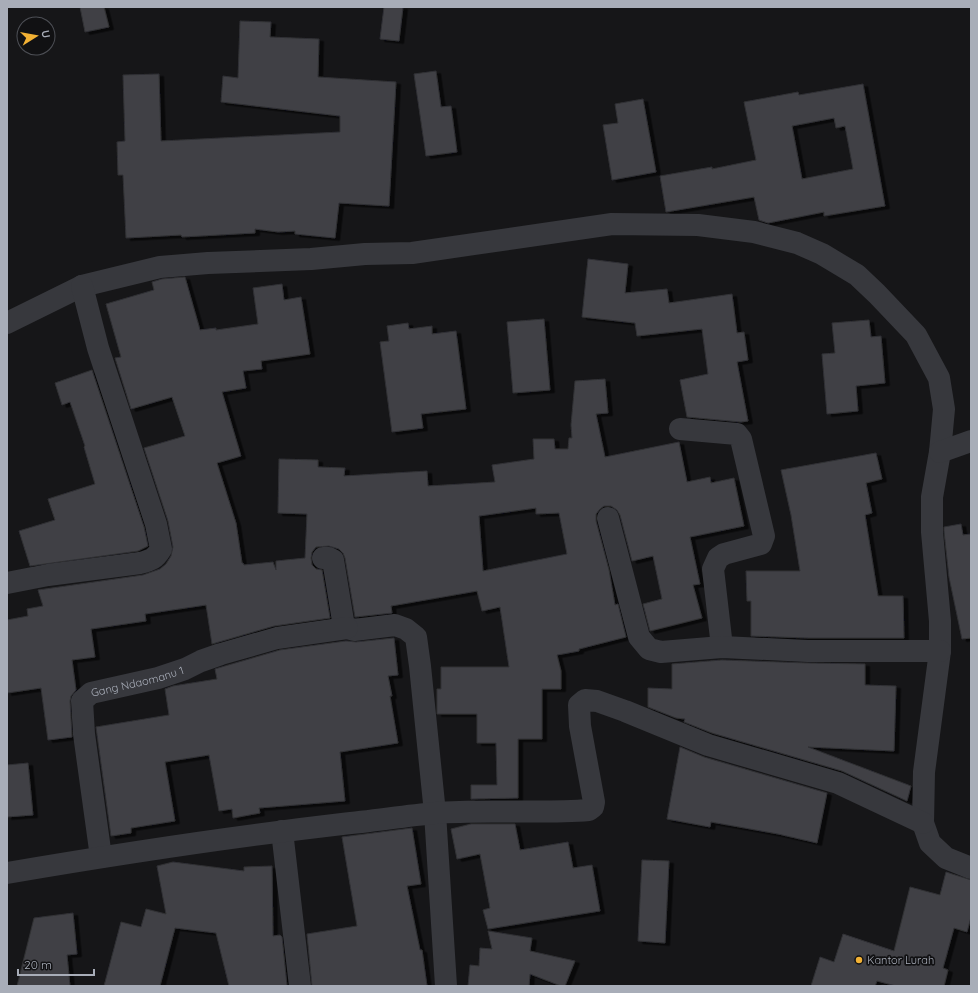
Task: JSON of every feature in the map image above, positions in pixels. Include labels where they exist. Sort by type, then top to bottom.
[{"type":"street","points":[[7,323],[82,286],[160,267],[208,263],[311,259],[365,254],[412,253],[612,224],[698,225],[754,232],[797,243],[822,254],[857,275],[916,335],[939,378],[944,409],[940,452],[932,497],[932,532],[940,621],[940,650],[924,772],[923,823],[930,843],[946,858],[971,868]]},
{"type":"street","points":[[7,583],[48,575],[140,563],[156,557],[161,549],[156,524],[98,348],[82,286]]},
{"type":"street","points":[[680,429],[737,434],[742,439],[764,536],[761,544],[724,554],[718,558],[712,569],[722,647]]},
{"type":"street","points":[[940,452],[971,441]]},
{"type":"street","points":[[608,518],[639,637],[649,649],[661,652],[722,647],[808,651],[940,650]]},
{"type":"street","points":[[323,558],[333,560],[343,624],[347,628]]},
{"type":"street","name":"Gang Ndaomanu 1","points":[[101,857],[84,734],[82,702],[86,696],[91,693],[158,678],[185,669],[201,661],[277,638],[347,628],[354,630],[395,625],[406,629],[416,637],[435,813]]},
{"type":"street","points":[[7,873],[101,857],[282,831],[435,813],[500,811],[560,812],[589,810],[593,807],[594,802],[579,713],[579,705],[585,700],[597,701],[625,710],[708,745],[838,783],[923,823]]},
{"type":"street","points":[[435,813],[446,986]]},
{"type":"street","points":[[282,831],[300,986]]},
{"type":"building","points":[[80,7],[104,7],[109,27],[85,32]]},
{"type":"building","points":[[384,7],[403,7],[399,41],[380,39]]},
{"type":"building","points":[[240,21],[271,22],[270,37],[319,39],[318,77],[396,82],[389,206],[339,203],[335,238],[295,234],[295,231],[278,232],[255,229],[255,233],[126,238],[123,175],[118,175],[117,142],[125,141],[123,75],[159,74],[161,141],[340,132],[340,116],[221,102],[223,76],[238,78]]},
{"type":"building","points":[[436,71],[441,107],[451,106],[457,152],[426,156],[414,74]]},
{"type":"building","points":[[863,84],[885,206],[824,216],[824,212],[768,223],[759,220],[754,197],[666,212],[660,176],[712,167],[712,169],[756,160],[744,102],[798,92],[799,95]],"holes":[[[834,118],[836,128],[845,126],[853,169],[802,179],[792,126]]]},
{"type":"building","points":[[643,99],[656,172],[612,180],[603,125],[618,123],[615,104]]},
{"type":"building","points":[[588,259],[628,264],[625,293],[667,289],[669,303],[732,294],[737,333],[744,332],[748,360],[737,362],[748,421],[741,422],[687,417],[680,380],[708,374],[702,329],[637,336],[635,323],[582,317]]},
{"type":"building","points":[[185,277],[200,330],[216,328],[216,330],[258,324],[253,288],[282,284],[284,300],[301,297],[310,354],[261,361],[262,369],[243,371],[246,388],[222,392],[241,456],[217,463],[236,523],[242,563],[244,565],[273,562],[276,570],[276,561],[305,558],[307,514],[278,513],[279,459],[318,460],[318,467],[345,468],[344,476],[427,471],[428,486],[495,482],[492,465],[534,459],[533,439],[554,439],[555,449],[568,449],[569,438],[572,438],[571,425],[575,381],[605,379],[608,413],[596,414],[605,457],[679,442],[687,482],[710,477],[711,483],[734,478],[744,526],[690,537],[700,584],[693,585],[702,618],[650,631],[643,604],[662,599],[653,556],[632,561],[620,515],[617,510],[611,506],[604,506],[600,509],[596,514],[596,521],[609,570],[615,605],[618,604],[626,637],[579,649],[579,651],[557,655],[561,671],[561,689],[542,689],[542,739],[518,739],[518,798],[471,799],[471,785],[497,785],[496,743],[477,743],[477,714],[437,714],[437,689],[441,689],[441,667],[509,667],[500,607],[482,611],[477,591],[391,606],[392,613],[355,617],[345,558],[339,549],[329,546],[316,547],[312,552],[311,558],[312,565],[316,569],[322,570],[330,618],[274,626],[212,644],[206,605],[145,614],[146,621],[91,629],[95,657],[72,660],[76,690],[71,696],[70,701],[72,737],[48,740],[41,688],[7,693],[7,620],[28,616],[27,609],[43,606],[38,590],[143,575],[160,569],[166,564],[171,556],[173,547],[168,521],[144,448],[185,436],[172,397],[131,409],[115,358],[121,357],[106,304],[154,290],[152,282],[162,279]],"holes":[[[536,508],[536,514],[559,513],[567,554],[483,571],[479,516]]]},
{"type":"building","points":[[544,319],[550,390],[513,393],[507,322]]},
{"type":"building","points":[[869,320],[871,337],[881,336],[885,383],[856,386],[858,411],[827,414],[822,354],[835,353],[832,323]]},
{"type":"building","points":[[408,323],[409,329],[432,326],[432,334],[456,331],[466,409],[421,414],[423,428],[392,432],[380,342],[389,341],[387,326]]},
{"type":"building","points":[[92,370],[144,527],[148,546],[138,551],[30,566],[19,531],[55,520],[48,499],[95,484],[84,447],[85,446],[70,402],[62,405],[55,383]]},
{"type":"building","points":[[876,453],[882,479],[866,483],[872,513],[865,515],[878,596],[903,596],[904,638],[808,638],[751,636],[751,601],[747,601],[746,571],[800,571],[791,515],[781,470]]},
{"type":"building","points":[[961,524],[963,535],[971,534],[971,638],[962,639],[949,577],[944,531],[944,527]]},
{"type":"building","points":[[394,638],[398,675],[388,676],[398,743],[340,752],[345,801],[259,808],[260,813],[233,818],[232,809],[219,811],[209,755],[165,762],[175,821],[131,828],[131,833],[111,836],[96,727],[169,715],[165,689],[173,686],[217,679],[215,669],[225,666],[280,650],[346,641],[356,642]]},
{"type":"building","points":[[722,660],[865,664],[865,685],[896,686],[894,751],[808,747],[911,786],[907,801],[842,771],[712,733],[684,722],[685,719],[676,718],[648,707],[648,688],[672,689],[672,664]]},
{"type":"building","points":[[680,747],[704,757],[827,793],[817,843],[778,834],[711,822],[710,827],[667,819]]},
{"type":"building","points":[[28,763],[33,815],[7,817],[7,765]]},
{"type":"building","points":[[471,824],[515,824],[520,850],[568,842],[573,868],[592,865],[600,911],[488,929],[483,910],[490,908],[480,854],[457,859],[451,829]]},
{"type":"building","points":[[412,828],[421,884],[407,886],[420,950],[422,950],[427,986],[312,986],[307,934],[357,926],[342,837]]},
{"type":"building","points":[[642,860],[669,861],[665,943],[638,941]]},
{"type":"building","points":[[173,862],[244,871],[244,867],[272,866],[273,936],[280,935],[282,937],[287,986],[229,986],[216,933],[175,928],[160,986],[104,986],[121,922],[141,927],[146,909],[166,914],[157,866]]},
{"type":"building","points":[[946,872],[971,880],[971,917],[967,932],[954,928],[943,968],[948,970],[944,986],[896,986],[877,981],[875,986],[811,986],[820,957],[834,962],[843,934],[894,951],[910,887],[940,895]]},
{"type":"building","points":[[73,913],[77,954],[67,955],[70,986],[17,986],[34,918]]},
{"type":"building","points":[[488,931],[532,938],[530,951],[575,961],[565,986],[561,986],[530,974],[529,986],[468,986],[470,965],[479,966],[480,948],[492,949]]},
{"type":"place","name":"Kantor Lurah","points":[[859,960]]}]
